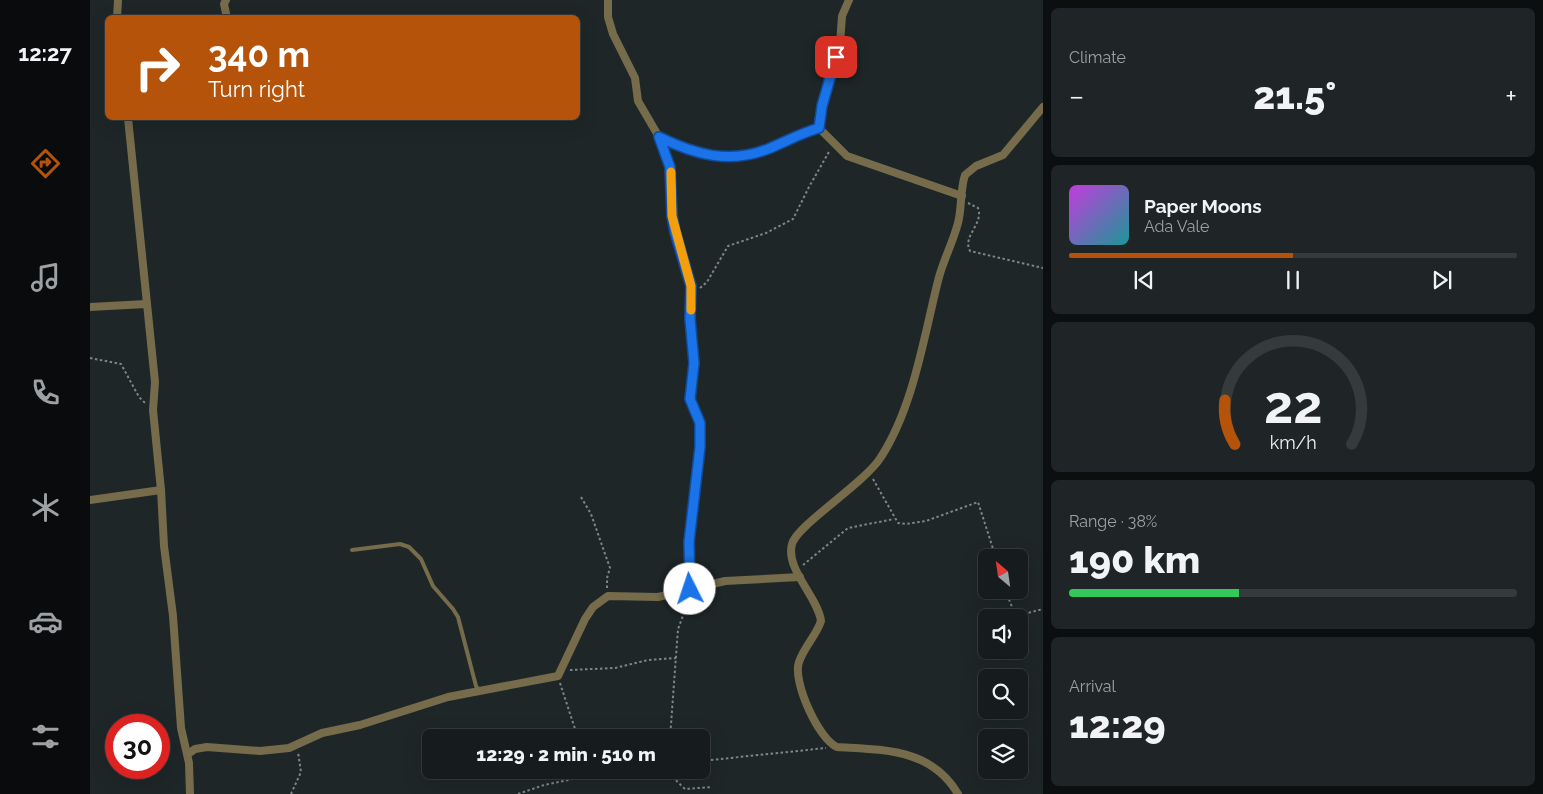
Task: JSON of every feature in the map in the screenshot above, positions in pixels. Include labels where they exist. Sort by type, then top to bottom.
[{"type":"street","points":[[117,15],[118,0]]},
{"type":"street","points":[[226,0],[224,4],[226,15]]},
{"type":"street","points":[[608,0],[608,17],[613,34],[635,78],[638,101],[659,137],[670,167],[672,216],[692,293],[690,319],[694,363],[690,399],[700,423],[700,447],[689,542],[690,589]]},
{"type":"street","points":[[849,0],[842,16],[840,44],[829,76],[818,121],[819,128],[834,145],[855,159],[962,198]]},
{"type":"street","points":[[958,794],[943,775],[927,763],[911,756],[900,752],[837,748],[829,742],[806,703],[800,684],[798,662],[816,634],[821,621],[798,574],[792,549],[796,537],[869,473],[880,459],[898,427],[917,368],[941,269],[958,222],[964,179],[968,170],[1003,155],[1043,107]]},
{"type":"street","points":[[128,120],[154,382],[153,410],[161,490],[164,546],[173,616],[181,728],[188,754],[190,794]]},
{"type":"street","points":[[659,137],[678,146],[735,158],[756,153],[804,132],[819,128]]},
{"type":"street","points":[[90,307],[146,304]]},
{"type":"street","points":[[90,500],[161,490]]},
{"type":"street","points":[[188,754],[195,749],[207,747],[260,751],[290,748],[334,729],[360,725],[448,697],[481,692],[560,674],[585,619],[593,607],[608,596],[658,597],[725,581],[798,574]]},
{"type":"lane","points":[[352,550],[400,544],[415,551],[434,586],[458,618],[476,686],[481,692]]},
{"type":"path","points":[[692,293],[707,282],[728,246],[766,232],[793,219],[815,175],[834,145]]},
{"type":"path","points":[[962,198],[979,210],[978,221],[967,241],[970,251],[1043,268]]},
{"type":"path","points":[[90,358],[121,364],[139,397],[153,410]]},
{"type":"path","points":[[869,473],[894,519],[898,522],[906,524],[926,521],[978,502],[993,549]]},
{"type":"path","points":[[581,497],[591,514],[610,568],[607,578],[608,596]]},
{"type":"path","points":[[798,574],[848,528],[894,519]]},
{"type":"path","points":[[671,729],[678,630],[684,613],[699,587]]},
{"type":"path","points":[[1009,599],[1015,614],[1020,615],[1043,609]]},
{"type":"path","points":[[575,729],[560,674],[615,668],[648,660],[676,658]]},
{"type":"path","points":[[290,794],[301,772],[298,745]]},
{"type":"path","points":[[710,760],[837,748]]},
{"type":"path","points":[[518,794],[572,779]]},
{"type":"path","points":[[674,779],[685,789],[712,787]]},
{"type":"slow traffic","points":[[671,172],[672,216],[691,286],[691,310]]},
{"type":"route","points":[[690,589],[688,569],[689,542],[700,447],[700,423],[690,399],[694,363],[690,319],[692,299],[691,286],[672,216],[670,167],[659,137],[678,146],[724,158],[735,158],[756,153],[804,132],[819,128],[818,121],[829,76],[836,57]]}]
